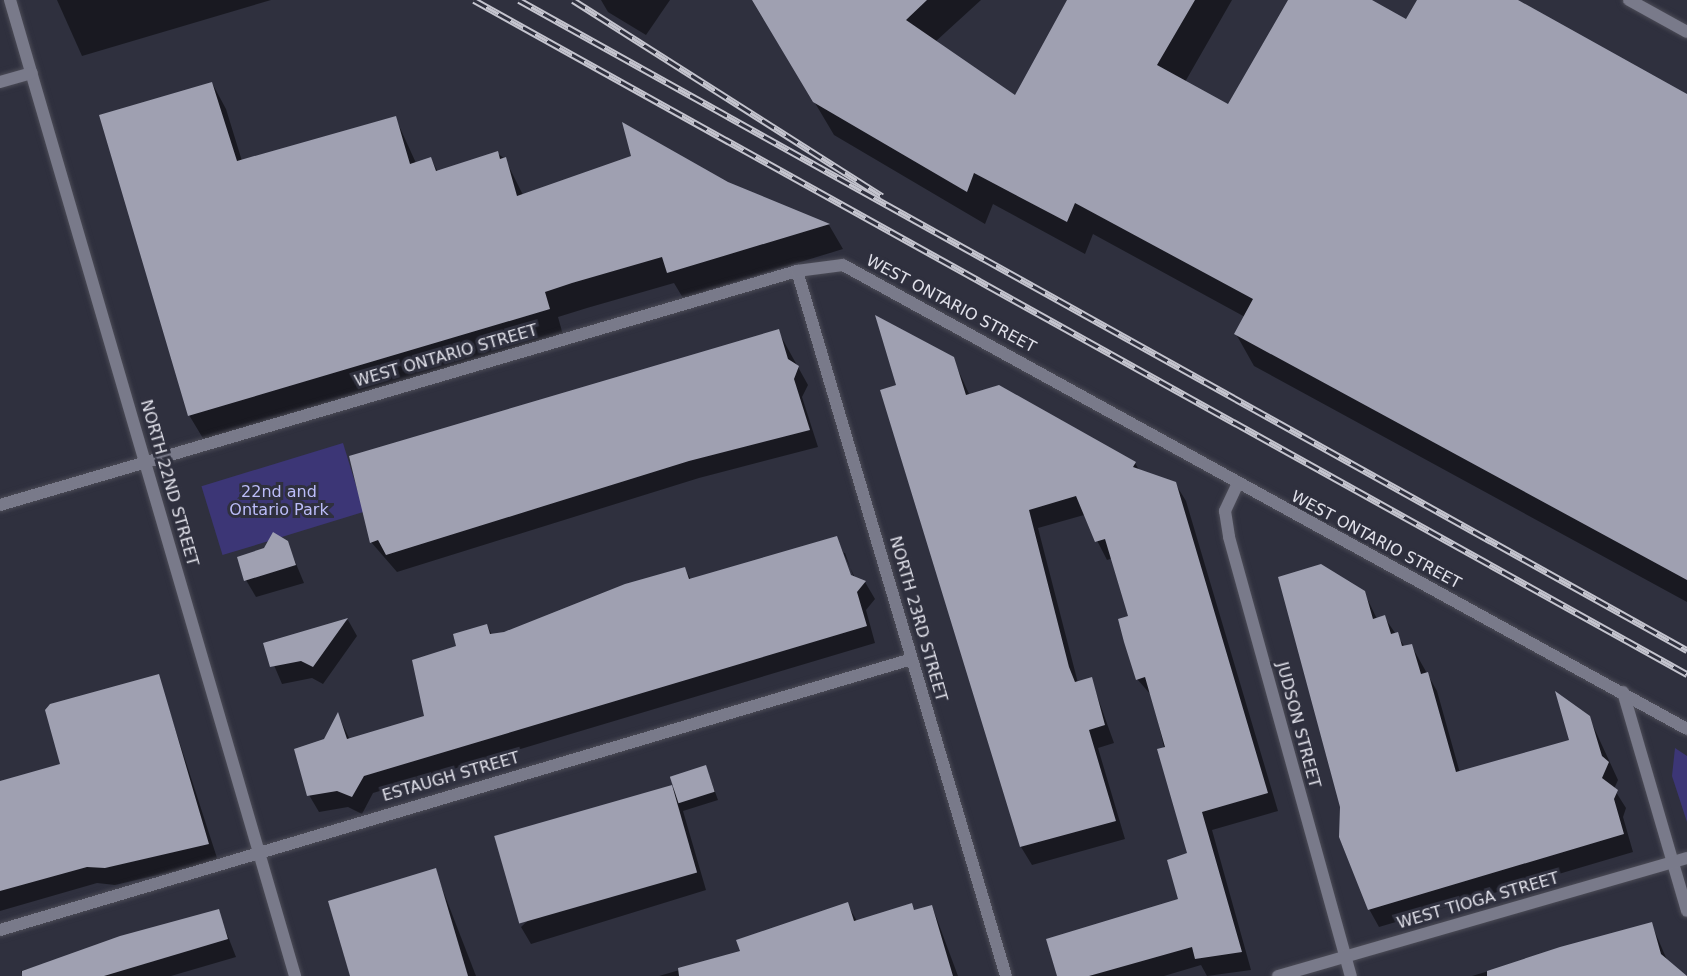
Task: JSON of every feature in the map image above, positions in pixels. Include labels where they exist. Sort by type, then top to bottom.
[{"type":"street","name":"NORTH 22ND STREET","points":[[10,0],[295,976]]},
{"type":"street","points":[[1629,0],[1687,32]]},
{"type":"street","points":[[0,82],[32,73]]},
{"type":"street","name":"WEST ONTARIO STREET","points":[[0,504],[797,271],[843,264],[1687,729]]},
{"type":"street","name":"NORTH 23RD STREET","points":[[797,271],[1006,976]]},
{"type":"street","name":"JUDSON STREET","points":[[1238,483],[1225,511],[1229,537],[1351,976]]},
{"type":"street","name":"ESTAUGH STREET","points":[[0,930],[257,851],[912,659]]},
{"type":"street","points":[[1623,692],[1687,911]]},
{"type":"street","name":"WEST TIOGA STREET","points":[[1278,976],[1687,858]]},
{"type":"green space","name":"22nd and Ontario Park","points":[[343,443],[364,512],[223,555],[201,486]]},
{"type":"green space","points":[[1675,748],[1687,756],[1687,822],[1672,776]]},
{"type":"building","points":[[752,0],[927,0],[906,20],[1015,95],[1067,0],[1195,0],[1157,65],[1228,104],[1288,0],[1372,0],[1406,19],[1417,0],[1518,0],[1687,94],[1687,580],[1234,334],[1253,299],[1075,203],[1067,222],[974,173],[967,192],[813,102]]},
{"type":"building","points":[[212,82],[237,161],[396,116],[410,164],[431,157],[436,171],[498,151],[500,159],[506,157],[517,196],[631,156],[622,122],[728,182],[830,224],[667,273],[662,257],[572,283],[545,292],[550,309],[188,416],[99,115]]},
{"type":"building","points":[[875,315],[954,357],[966,395],[999,385],[1136,462],[1133,467],[1176,482],[1268,793],[1202,812],[1242,952],[1195,959],[1192,947],[1089,976],[1057,976],[1046,939],[1178,899],[1167,860],[1187,853],[1157,749],[1165,747],[1145,677],[1136,680],[1124,642],[1118,619],[1128,616],[1105,539],[1095,542],[1076,496],[1029,510],[1069,667],[1075,682],[1092,677],[1105,725],[1089,730],[1116,821],[1020,847],[880,390],[896,385]]},
{"type":"building","points":[[779,329],[788,359],[799,366],[794,379],[810,430],[689,461],[386,555],[378,540],[370,543],[349,456]]},
{"type":"building","points":[[273,532],[288,541],[296,565],[244,581],[237,557],[264,548]]},
{"type":"building","points":[[837,536],[851,575],[866,581],[857,592],[867,626],[364,776],[352,797],[337,791],[307,796],[294,749],[324,739],[338,712],[347,739],[424,716],[412,660],[456,646],[453,634],[487,624],[490,634],[504,632],[625,584],[685,567],[689,579]]},
{"type":"building","points":[[1321,564],[1365,591],[1373,619],[1385,615],[1391,634],[1398,632],[1402,646],[1412,644],[1421,674],[1428,672],[1456,772],[1569,740],[1555,691],[1590,716],[1602,756],[1609,762],[1602,778],[1618,790],[1614,799],[1624,834],[1368,910],[1339,837],[1340,807],[1278,577]]},
{"type":"building","points":[[348,618],[313,667],[301,661],[270,667],[263,643]]},
{"type":"building","points":[[159,674],[209,844],[105,868],[87,867],[0,891],[0,781],[60,764],[45,710],[50,704]]},
{"type":"building","points":[[706,765],[715,792],[679,803],[670,777]]},
{"type":"building","points":[[672,785],[697,872],[519,923],[494,836]]},
{"type":"building","points":[[436,868],[468,976],[350,976],[328,901]]},
{"type":"building","points":[[848,902],[854,921],[912,903],[914,910],[932,905],[953,976],[679,976],[678,968],[740,951],[736,940]]},
{"type":"building","points":[[219,909],[228,939],[104,976],[22,976],[22,971],[120,936]]},
{"type":"building","points":[[1652,922],[1661,954],[1687,976],[1487,976],[1487,971],[1560,947]]},
{"type":"railway","points":[[474,0],[1687,674]]},
{"type":"railway","points":[[519,0],[1687,650]]},
{"type":"railway","points":[[573,0],[882,196]]}]
